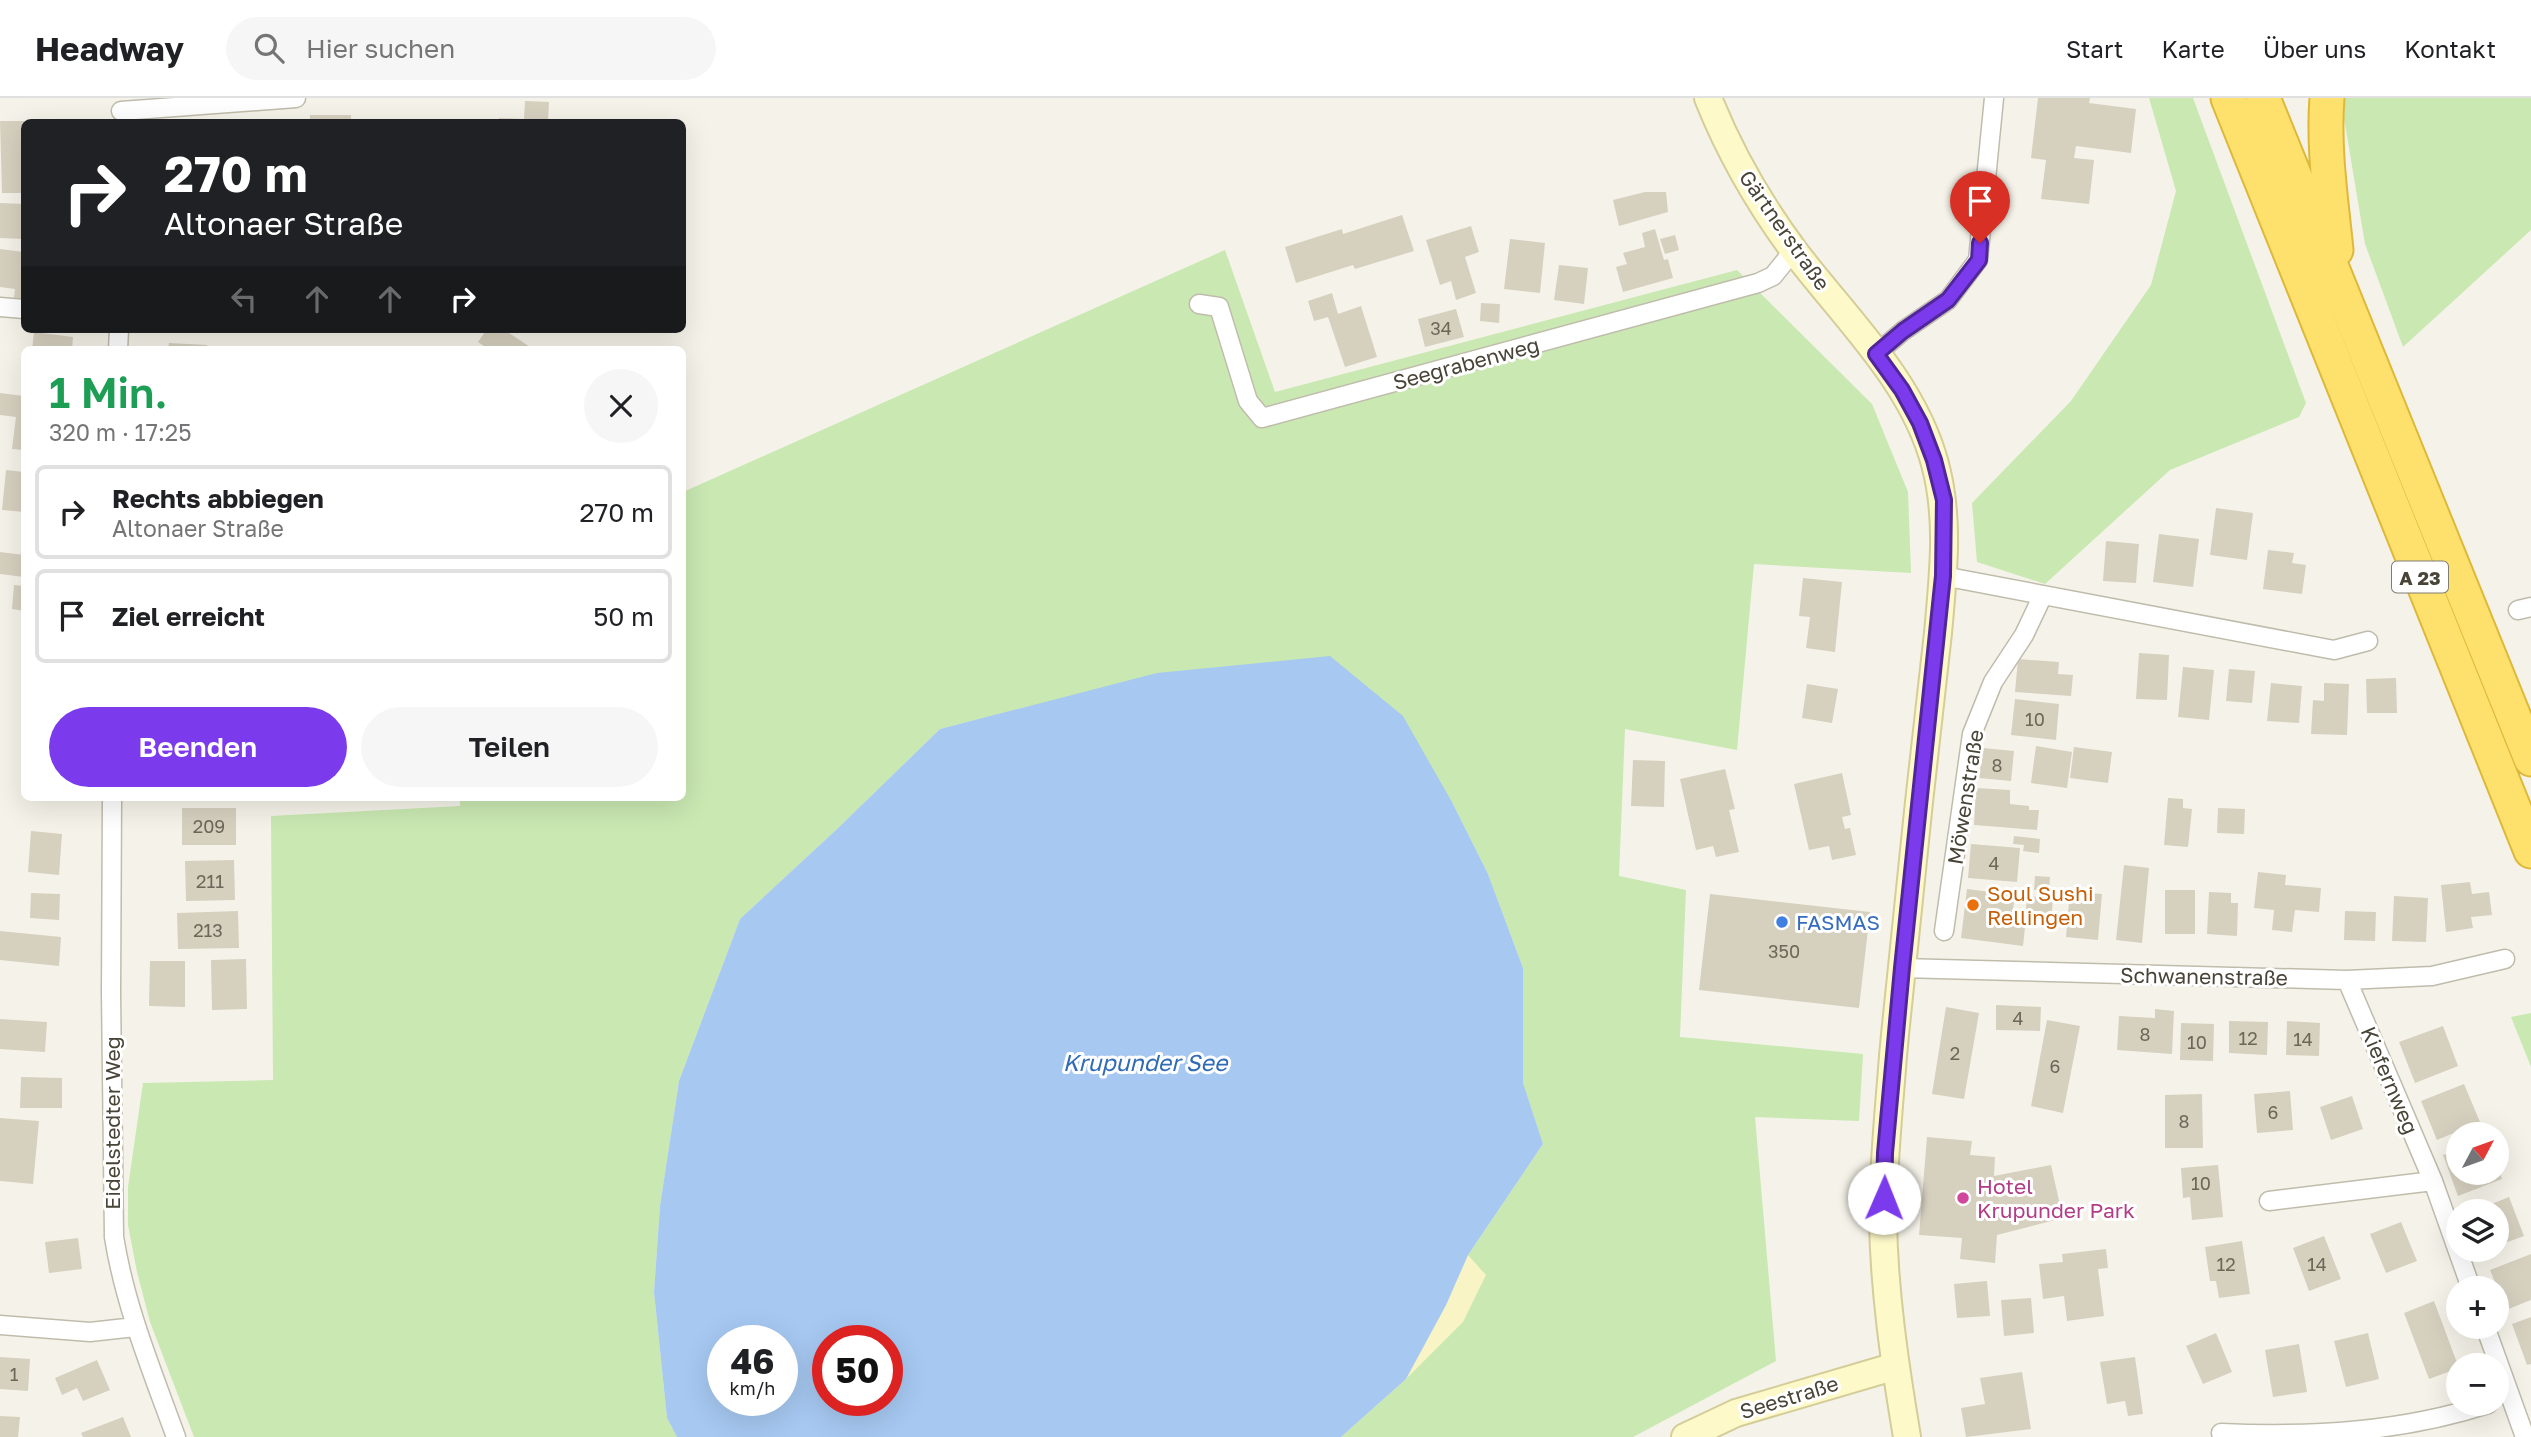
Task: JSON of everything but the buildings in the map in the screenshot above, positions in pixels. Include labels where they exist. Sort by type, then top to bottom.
[{"type":"highway","name":"A 23","points":[[2228,98],[2531,851]]},
{"type":"highway","name":"A 23","points":[[2263,98],[2531,759]]},
{"type":"highway","points":[[2327,98],[2325,120],[2329,180],[2340,291]]},
{"type":"main road","name":"Gärtnerstraße","points":[[1709,98],[1724,136],[1762,203],[1794,250],[1902,390],[1920,423],[1934,460],[1944,500],[1943,576],[1885,1153],[1883,1220],[1896,1366],[1907,1437]]},
{"type":"main road","name":"Seestraße","points":[[1685,1437],[1736,1413],[1896,1366]]},
{"type":"street","points":[[121,111],[296,98]]},
{"type":"street","points":[[1876,354],[1903,331],[1948,300],[1979,260],[1994,98]]},
{"type":"street","name":"Seegrabenweg","points":[[1199,304],[1219,307],[1248,401],[1262,418],[1758,283],[1773,276],[1794,250]]},
{"type":"street","points":[[0,307],[21,309]]},
{"type":"street","points":[[1943,576],[2334,650],[2368,642]]},
{"type":"street","name":"Möwenstraße","points":[[1944,930],[1972,734],[1993,682],[2024,635],[2043,595]]},
{"type":"street","name":"Eidelstedter Weg","points":[[112,801],[112,1203],[118,1264],[135,1327],[176,1437]]},
{"type":"street","name":"Schwanenstraße","points":[[1902,968],[2347,980],[2432,976],[2505,959]]},
{"type":"street","name":"Kiefernweg","points":[[2347,980],[2433,1181],[2467,1276]]},
{"type":"street","points":[[2269,1201],[2433,1181]]},
{"type":"street","points":[[0,1325],[90,1332],[135,1327]]},
{"type":"street","points":[[2509,1409],[2525,1437]]},
{"type":"street","points":[[2221,1433],[2257,1436],[2356,1433],[2452,1416]]},
{"type":"green space","points":[[2149,98],[2193,98],[2306,403],[2299,417],[2170,470],[2045,584],[1977,562],[1972,503],[2071,401],[2151,285],[2176,191]]},
{"type":"green space","points":[[2345,98],[2531,98],[2531,230],[2403,347],[2365,244],[2342,106]]},
{"type":"green space","points":[[1225,250],[1275,392],[1737,270],[1872,404],[1908,492],[1911,573],[1754,564],[1737,750],[1625,729],[1619,876],[1686,890],[1680,1037],[1863,1054],[1859,1121],[1755,1117],[1776,1361],[1633,1437],[1341,1437],[1406,1379],[1446,1305],[1468,1255],[1543,1144],[1523,1084],[1523,968],[1488,874],[1453,804],[1030,706],[940,729],[740,919],[679,1081],[660,1206],[654,1292],[667,1418],[677,1437],[194,1437],[150,1322],[128,1225],[128,1187],[143,1083],[273,1080],[271,816],[460,806],[460,801],[686,801],[686,491]]},
{"type":"green space","points":[[2531,1013],[2531,1067],[2511,1017]]},
{"type":"sand","points":[[1468,1255],[1486,1275],[1463,1322],[1406,1379],[1446,1305]]},
{"type":"water","name":"Krupunder See","points":[[1330,656],[1403,716],[1453,804],[1488,874],[1523,968],[1523,1083],[1543,1144],[1468,1255],[1446,1305],[1406,1379],[1341,1437],[677,1437],[667,1418],[654,1292],[660,1206],[679,1081],[740,919],[940,729],[1157,673]]},
{"type":"place","name":"Soul Sushi Rellingen","points":[[1973,905]]},
{"type":"place","name":"FASMAS","points":[[1782,922]]},
{"type":"place","name":"Hotel Krupunder Park","points":[[1963,1198]]},
{"type":"route","points":[[1884,1198],[1885,1153],[1902,968],[1943,576],[1944,500],[1934,460],[1920,423],[1902,390],[1876,354],[1903,331],[1948,300],[1979,260],[1980,243]]}]
